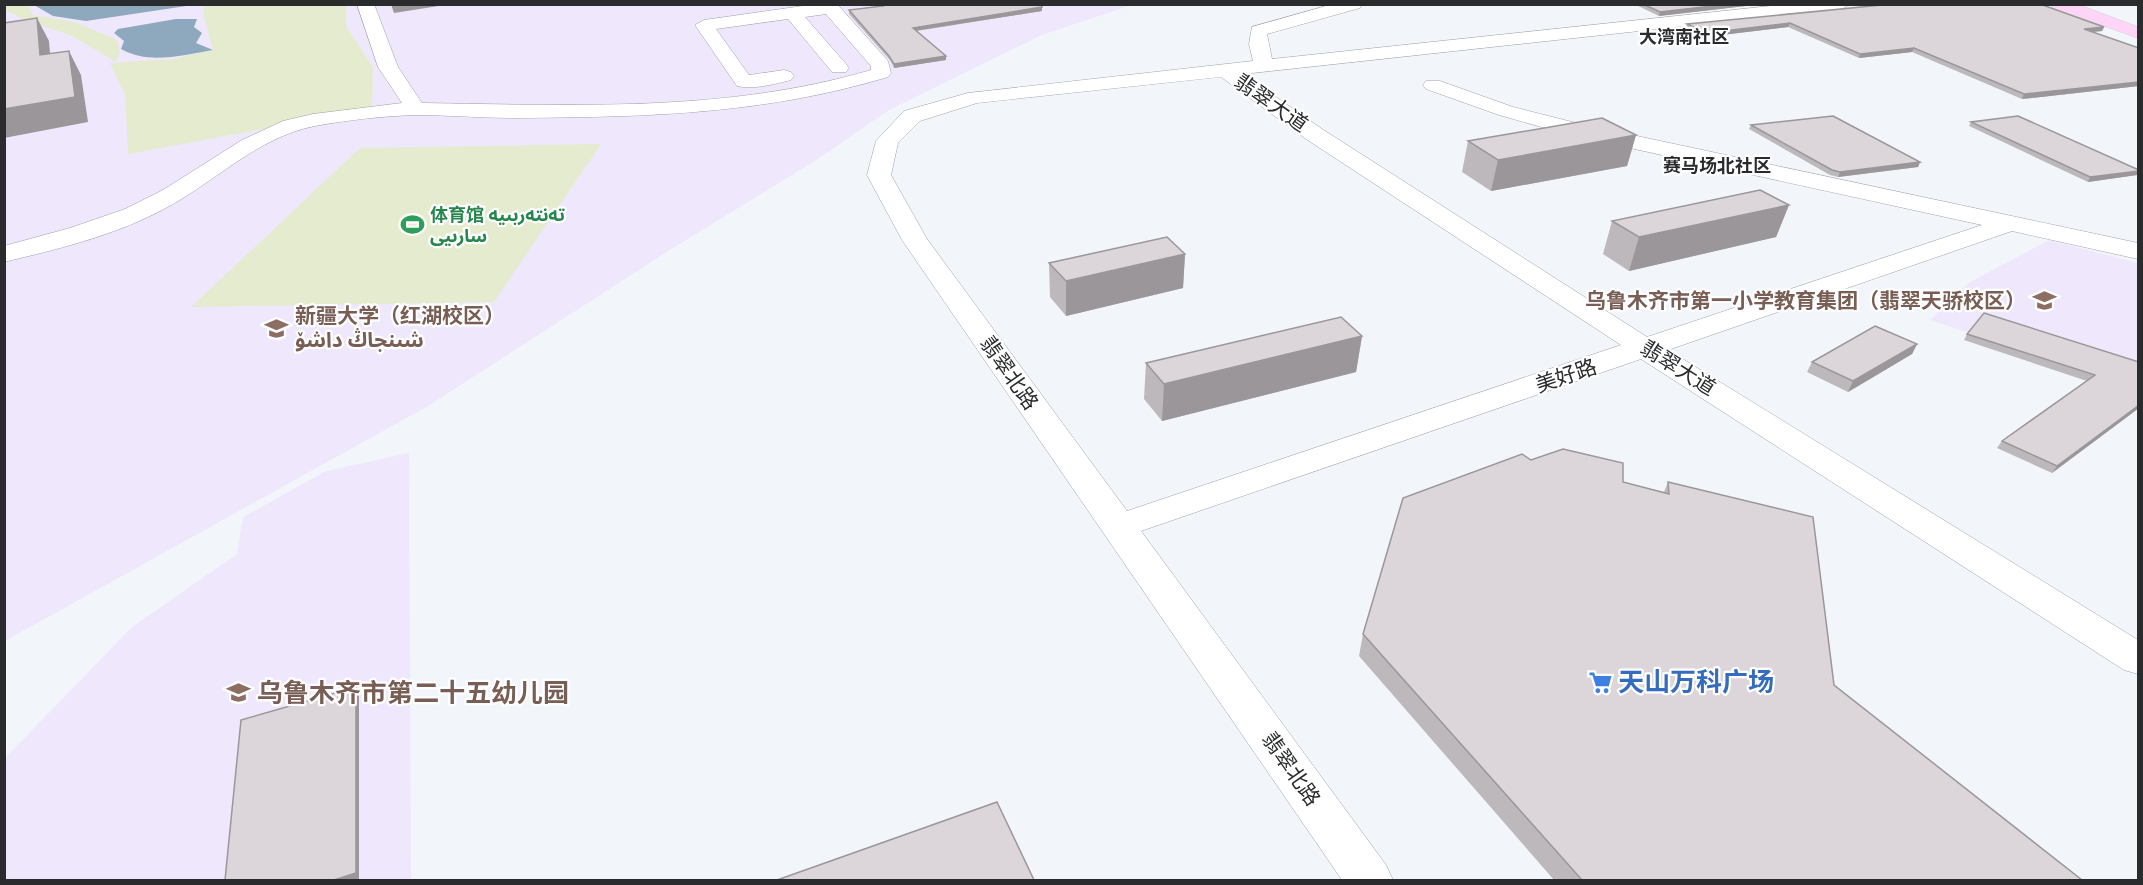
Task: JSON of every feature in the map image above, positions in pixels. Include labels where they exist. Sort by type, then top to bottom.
[{"type":"main road","points":[[2059,4],[2139,33]]},
{"type":"main road","points":[[2091,4],[2139,21]]},
{"type":"street","points":[[364,4],[388,67],[416,109]]},
{"type":"street","points":[[1264,66],[1258,44],[1258,31],[1354,4]]},
{"type":"street","name":"翡翠北路","points":[[1370,880],[915,240],[879,175],[887,141],[912,116],[975,97],[1842,4]]},
{"type":"street","points":[[829,6],[881,65],[881,74],[857,82],[801,78],[744,82],[704,25],[792,13],[829,6]]},
{"type":"street","points":[[4,254],[99,229],[152,206],[281,129],[310,121],[416,109],[503,112],[717,105],[839,68],[792,13]]},
{"type":"street","name":"翡翠大道","points":[[1222,69],[1314,134],[1647,349],[2139,659]]},
{"type":"street","points":[[1433,85],[1506,111],[1575,129],[2139,251]]},
{"type":"street","name":"美好路","points":[[1118,526],[1647,349],[2012,223]]},
{"type":"shaded area","name":"新疆大学（红湖校区） شىنجاڭ داشۆ","points":[[5,5],[1132,5],[1042,35],[889,110],[818,159],[670,250],[428,406],[5,641]]},
{"type":"shaded area","name":"乌鲁木齐市第一小学教育集团（翡翠天骄校区）","points":[[2049,240],[2138,263],[2138,390],[1930,320],[1970,282]]},
{"type":"shaded area","name":"乌鲁木齐市第二十五幼儿园","points":[[409,453],[411,880],[5,880],[4,759],[132,627],[237,554],[243,517],[326,471]]},
{"type":"green space","points":[[4,5],[28,5],[33,15],[75,22],[117,40],[120,52],[116,62],[72,36],[25,20],[5,10]]},
{"type":"green space","points":[[205,5],[346,5],[346,26],[373,67],[372,109],[128,154],[125,95],[110,63],[171,59],[213,50],[203,13]]},
{"type":"green space","name":"体育馆 تەنتەربىيە سارىيى","points":[[601,144],[494,302],[191,307],[360,148]]},
{"type":"water","points":[[34,5],[193,5],[86,21],[53,16]]},
{"type":"water","points":[[176,19],[197,19],[194,27],[202,33],[196,43],[213,50],[178,56],[143,57],[121,49],[124,41],[114,33],[118,29]]},
{"type":"building","points":[[881,4],[1042,4],[1042,7],[913,28],[946,56],[894,64],[849,10],[883,6]]},
{"type":"building","points":[[1643,4],[1729,4],[1660,12]]},
{"type":"building","points":[[1892,4],[2040,4],[2104,27],[2084,29],[2139,48],[2139,82],[2024,94],[1914,48],[1860,54],[1790,23],[1706,33],[1687,24]]},
{"type":"building","points":[[37,18],[40,55],[69,51],[75,97],[4,109],[4,23]]},
{"type":"building","points":[[1833,116],[1920,162],[1840,172],[1832,170],[1751,125]]},
{"type":"building","points":[[2018,116],[2139,171],[2090,177],[1971,122]]},
{"type":"building","points":[[1602,118],[1636,135],[1498,160],[1468,141]]},
{"type":"building","points":[[1760,190],[1789,205],[1639,237],[1612,221]]},
{"type":"building","points":[[1167,237],[1185,254],[1066,281],[1049,263]]},
{"type":"building","points":[[1984,313],[2139,362],[2139,405],[2057,466],[2002,441],[2095,375],[1967,334]]},
{"type":"building","points":[[1341,317],[1362,336],[1164,384],[1146,363]]},
{"type":"building","points":[[1875,326],[1917,344],[1853,381],[1812,362]]},
{"type":"building","name":"天山万科广场","points":[[1563,449],[1623,463],[1623,482],[1669,494],[1668,482],[1813,517],[1834,685],[2082,880],[1582,880],[1363,634],[1403,498],[1522,454],[1531,460]]},
{"type":"building","points":[[356,687],[356,873],[334,880],[225,880],[241,720]]},
{"type":"building","points":[[997,802],[1034,880],[777,880]]},
{"type":"place","name":"体育馆 تەنتەربىيە سارىيى","points":[[412,225]]},
{"type":"place","name":"乌鲁木齐市第一小学教育集团（翡翠天骄校区）","points":[[2044,301]]},
{"type":"place","name":"新疆大学（红湖校区） شىنجاڭ داشۆ","points":[[277,328]]},
{"type":"place","name":"天山万科广场","points":[[1600,682]]},
{"type":"place","name":"乌鲁木齐市第二十五幼儿园","points":[[239,693]]},
{"type":"district","name":"大湾南社区","points":[[1684,37]]},
{"type":"district","name":"赛马场北社区","points":[[1717,166]]}]
